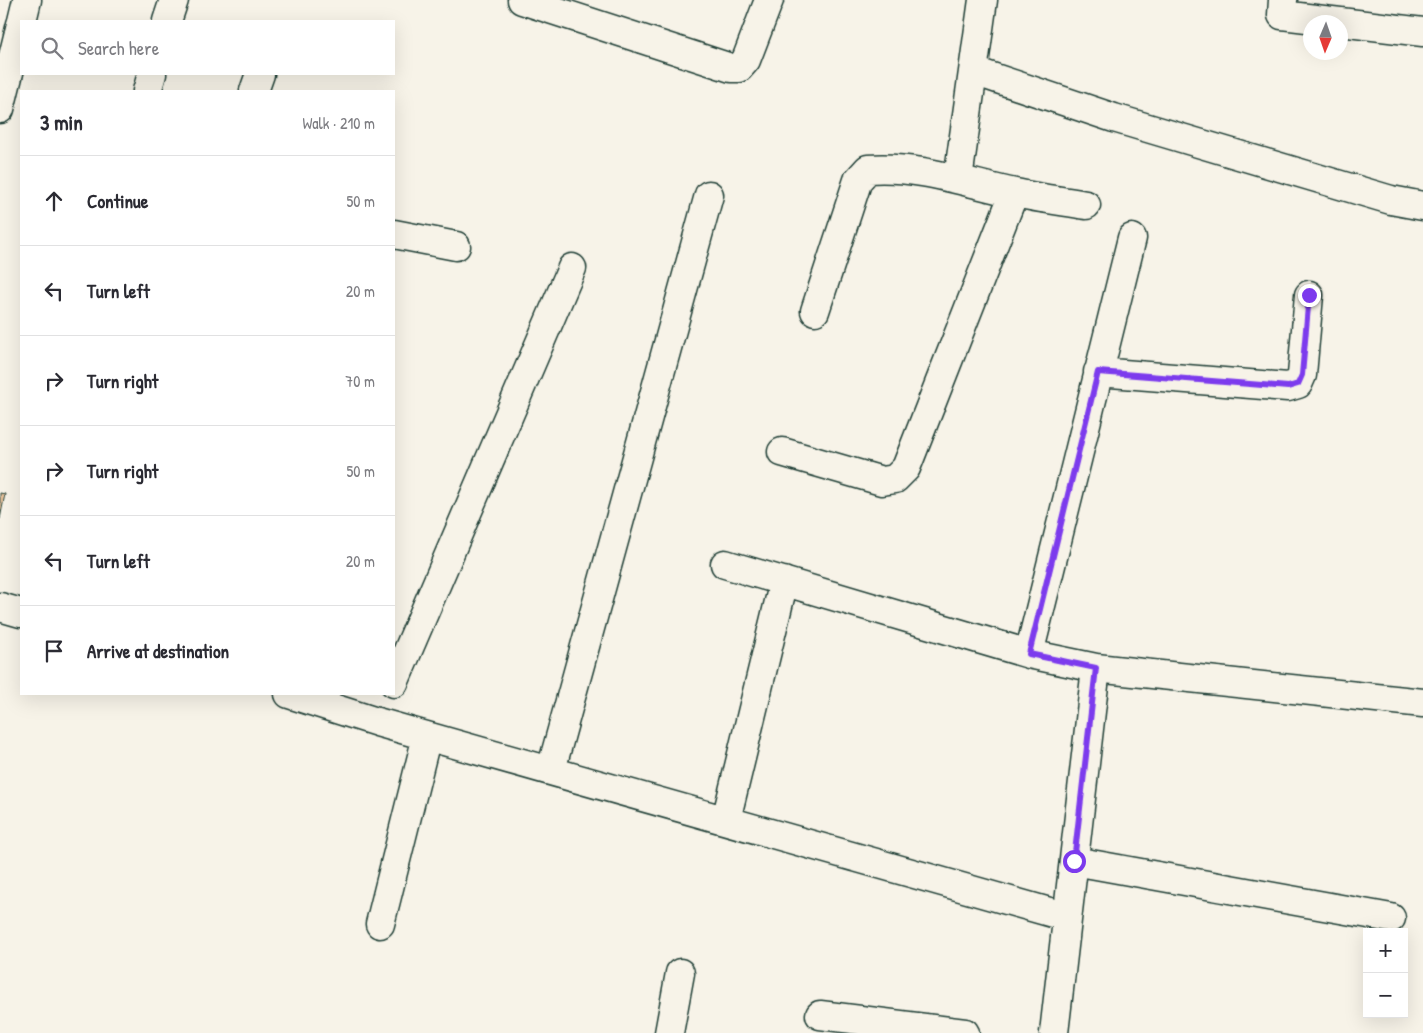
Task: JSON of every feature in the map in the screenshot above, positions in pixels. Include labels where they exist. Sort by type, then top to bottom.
[{"type":"street","points":[[22,20],[27,0]]},
{"type":"street","points":[[167,20],[174,0]]},
{"type":"street","points":[[522,0],[591,10],[731,68],[739,68],[746,60],[769,0]]},
{"type":"street","points":[[958,178],[983,0]]},
{"type":"street","points":[[1283,0],[1282,15],[1423,32]]},
{"type":"street","points":[[0,109],[20,30]]},
{"type":"street","points":[[974,70],[1114,118],[1391,200],[1423,206]]},
{"type":"street","points":[[147,90],[152,75]]},
{"type":"street","points":[[254,90],[260,75]]},
{"type":"street","points":[[815,311],[858,180],[868,169],[884,168],[958,178],[1014,193],[1086,205]]},
{"type":"street","points":[[782,452],[882,481],[894,479],[906,468],[1014,193]]},
{"type":"street","points":[[551,770],[709,196]]},
{"type":"street","points":[[395,234],[456,246]]},
{"type":"street","points":[[1029,654],[1132,238]]},
{"type":"street","points":[[395,680],[572,268]]},
{"type":"street","points":[[1098,372],[1288,387],[1298,384],[1302,375],[1309,295]]},
{"type":"street","points":[[725,564],[1029,654],[1096,668],[1423,703]]},
{"type":"street","points":[[726,820],[784,581]]},
{"type":"street","points":[[0,607],[20,613]]},
{"type":"street","points":[[1054,1033],[1096,668]]},
{"type":"street","points":[[292,695],[377,722],[1067,917]]},
{"type":"street","points":[[377,722],[389,695]]},
{"type":"street","points":[[380,924],[427,736]]},
{"type":"street","points":[[1074,861],[1391,918]]},
{"type":"street","points":[[669,1033],[680,973]]},
{"type":"street","points":[[820,1015],[965,1033]]},
{"type":"building","points":[[0,493],[5,494],[0,519]]},
{"type":"route","points":[[1074,861],[1096,668],[1029,654],[1098,372],[1288,387],[1298,384],[1302,375],[1309,295]]}]
